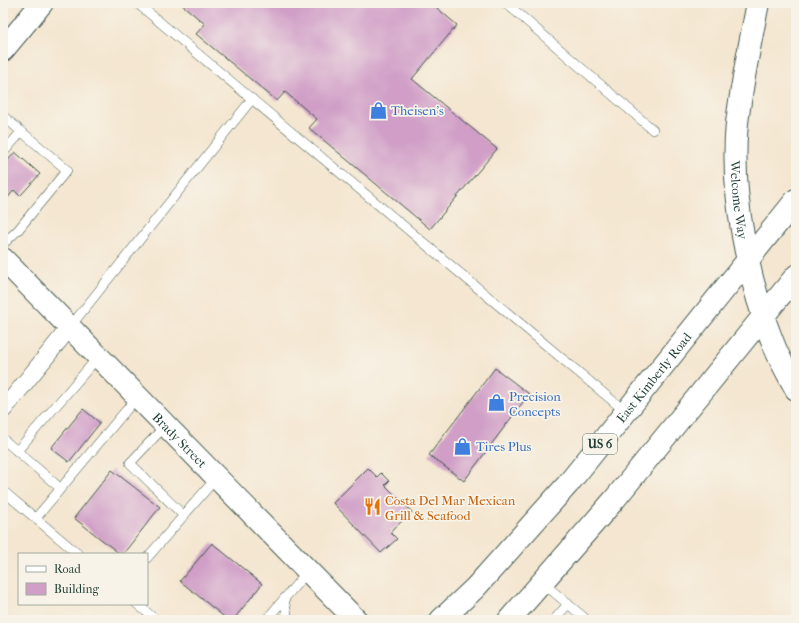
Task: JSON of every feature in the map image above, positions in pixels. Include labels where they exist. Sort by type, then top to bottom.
[{"type":"main road","points":[[3,50],[42,3]]},
{"type":"main road","name":"Welcome Way","points":[[758,3],[746,62],[737,130],[736,166],[740,211],[752,280],[776,349],[796,389]]},
{"type":"main road","name":"East Kimberly Road","points":[[441,620],[475,588],[568,484],[796,200]]},
{"type":"main road","name":"Brady Street","points":[[3,259],[356,620]]},
{"type":"main road","points":[[509,620],[543,583],[614,500],[796,276]]},
{"type":"street","points":[[3,410],[70,327]]},
{"type":"lane","points":[[137,3],[626,412]]},
{"type":"lane","points":[[506,3],[653,130]]},
{"type":"lane","points":[[70,327],[252,99]]},
{"type":"lane","points":[[3,116],[67,170],[18,230],[3,244]]},
{"type":"lane","points":[[3,153],[21,132]]},
{"type":"lane","points":[[17,451],[99,356]]},
{"type":"lane","points":[[36,518],[138,396]]},
{"type":"lane","points":[[166,425],[130,463],[184,516]]},
{"type":"lane","points":[[3,439],[60,488]]},
{"type":"lane","points":[[148,557],[217,478]]},
{"type":"lane","points":[[3,490],[77,553]]},
{"type":"lane","points":[[266,620],[309,571]]},
{"type":"lane","points":[[543,583],[583,618]]},
{"type":"lane","points":[[284,599],[288,620]]},
{"type":"lane","points":[[554,620],[568,604]]},
{"type":"lane","points":[[138,605],[156,620]]},
{"type":"building","name":"Theisen's","points":[[180,3],[431,3],[457,25],[412,79],[497,149],[430,229],[309,128],[317,119],[285,92],[277,101],[196,34],[205,24]]},
{"type":"building","points":[[15,152],[40,174],[20,196],[14,190],[3,204],[3,166]]},
{"type":"building","points":[[495,368],[529,394],[464,481],[429,455]]},
{"type":"building","points":[[83,409],[100,423],[69,462],[51,448]]},
{"type":"building","name":"Costa Del Mar Mexican Grill & Seafood","points":[[368,468],[377,477],[381,473],[389,481],[385,485],[412,512],[390,532],[397,539],[381,553],[333,503]]},
{"type":"building","points":[[112,470],[160,507],[124,553],[119,553],[74,518]]},
{"type":"building","points":[[212,543],[262,584],[233,620],[228,620],[180,581]]},
{"type":"place","name":"Theisen's","points":[[378,110]]},
{"type":"place","name":"Precision Concepts","points":[[496,403]]},
{"type":"place","name":"Tires Plus","points":[[463,446]]},
{"type":"place","name":"Costa Del Mar Mexican Grill & Seafood","points":[[372,507]]}]
